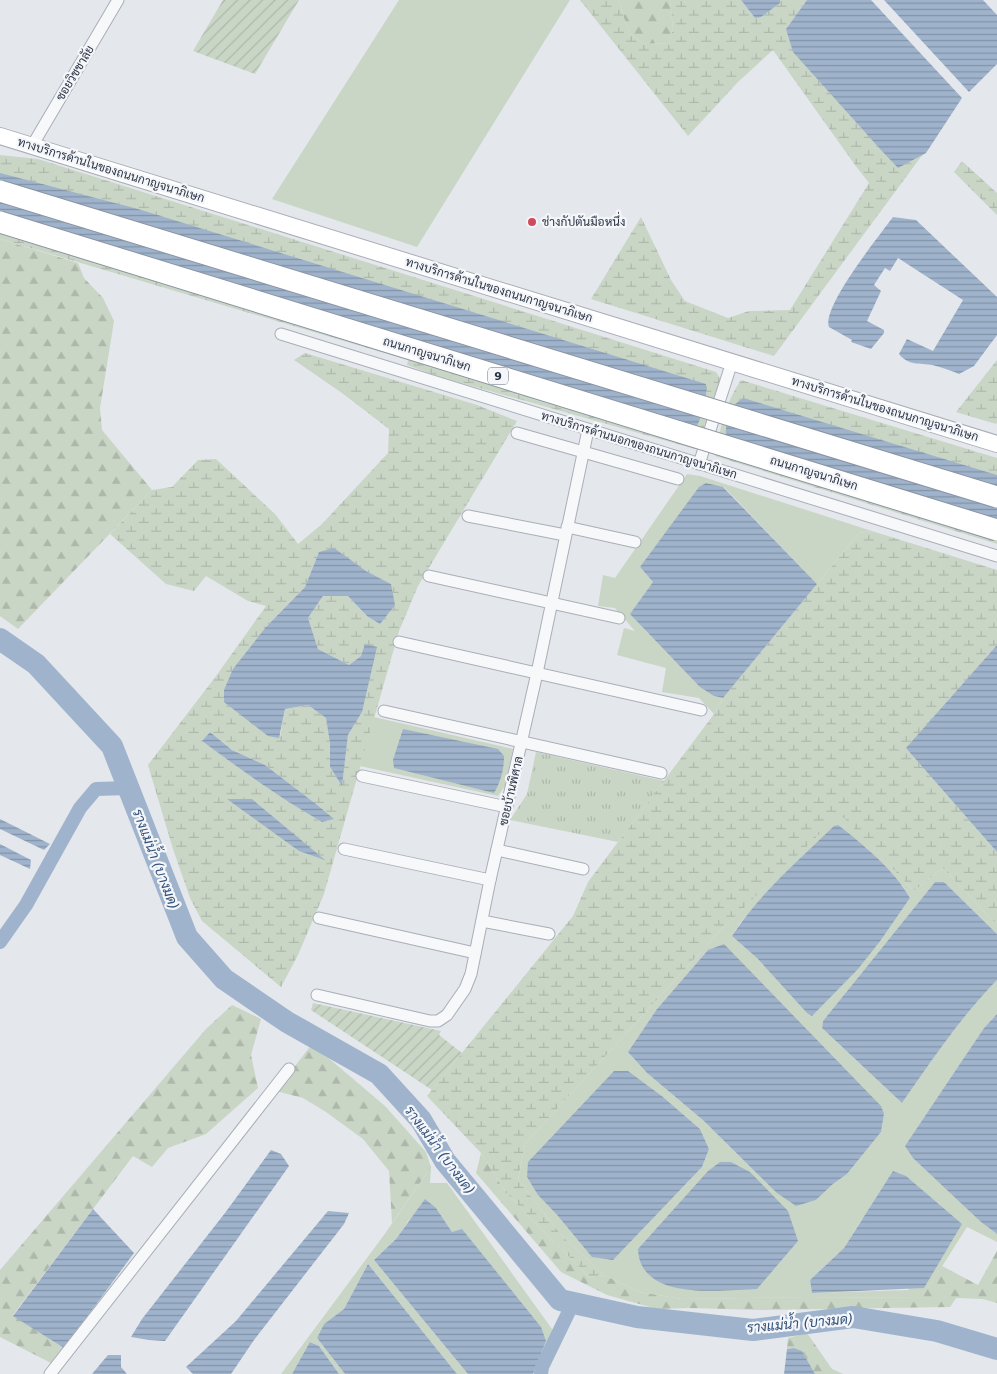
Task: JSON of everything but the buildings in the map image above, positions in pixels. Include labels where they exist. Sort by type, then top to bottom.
[{"type":"highway","points":[[0,190],[997,497]]},
{"type":"highway","name":"ถนนกาญจนาภิเษก","points":[[0,222],[997,530]]},
{"type":"main road","name":"ทางบริการด้านในของถนนกาญจนาภิเษก","points":[[0,136],[997,444]]},
{"type":"street","name":"ซอยวิชชาลัย","points":[[32,146],[118,0]]},
{"type":"street","name":"ทางบริการด้านนอกของถนนกาญจนาภิเษก","points":[[281,334],[997,556]]},
{"type":"street","points":[[699,464],[732,362]]},
{"type":"street","name":"ซอยบ้านพิศาล","points":[[317,995],[430,1021],[438,1021],[447,1015],[465,989],[471,974],[490,880],[538,673],[588,430]]},
{"type":"street","points":[[517,433],[678,479]]},
{"type":"street","points":[[468,516],[635,542]]},
{"type":"street","points":[[429,576],[619,618]]},
{"type":"street","points":[[399,642],[702,710]]},
{"type":"street","points":[[384,711],[661,774]]},
{"type":"street","points":[[362,776],[507,807]]},
{"type":"street","points":[[344,849],[490,880]]},
{"type":"street","points":[[497,850],[583,869]]},
{"type":"street","points":[[319,918],[475,953]]},
{"type":"street","points":[[482,920],[549,934]]},
{"type":"street","points":[[50,1374],[289,1069]]},
{"type":"green space","points":[[223,0],[299,0],[255,74],[193,51]]},
{"type":"green space","points":[[399,0],[570,0],[417,247],[272,199]]},
{"type":"green space","points":[[580,0],[618,0],[629,33],[644,44],[669,43],[673,29],[670,0],[741,0],[755,18],[780,3],[780,0],[807,0],[786,29],[923,154],[774,356],[591,299],[641,217],[671,280],[685,301],[728,318],[749,311],[790,310],[869,183],[773,50],[738,82],[688,136]]},
{"type":"green space","points":[[618,0],[670,0],[673,29],[669,43],[644,44],[629,33]]},
{"type":"green space","points":[[0,155],[38,159],[716,372],[720,378],[717,394],[695,449],[437,376],[407,365],[408,360],[0,239]]},
{"type":"green space","points":[[962,161],[997,193],[997,215],[954,172]]},
{"type":"green space","points":[[0,239],[78,263],[84,278],[103,298],[114,321],[100,408],[102,430],[152,490],[18,629],[0,616]]},
{"type":"green space","points":[[305,353],[477,405],[517,421],[418,586],[399,631],[324,894],[298,955],[281,987],[202,921],[190,898],[173,849],[148,765],[216,676],[266,606],[248,601],[206,576],[194,591],[166,584],[110,534],[152,490],[172,487],[198,460],[216,459],[275,514],[298,544],[322,524],[388,453],[389,429],[342,393],[294,360]],"holes":[[[319,552],[366,571],[391,584],[367,616],[348,596],[323,596],[308,618],[318,649],[349,665],[361,656],[362,712],[348,735],[342,785],[330,767],[330,744],[326,718],[308,705],[285,709],[280,737],[266,627],[305,587]],[[210,732],[232,750],[265,765],[333,819],[322,822],[306,813],[202,741]],[[228,799],[252,799],[291,832]]]},
{"type":"green space","points":[[997,360],[996,424],[956,412]]},
{"type":"green space","points":[[741,380],[997,458],[997,544],[715,456],[727,407]]},
{"type":"green space","points":[[687,474],[700,476],[872,531],[859,533],[817,584],[724,487],[640,567],[653,582],[714,696],[723,698],[714,714],[699,698],[662,692],[666,668],[617,655],[624,628],[635,631],[615,608],[598,606],[603,575],[615,578]]},
{"type":"green space","points":[[872,531],[997,570],[997,645],[907,748],[997,852],[997,925],[943,868],[914,891],[840,814],[718,933],[525,1144],[518,1180],[562,1236],[604,1275],[589,1277],[506,1193],[481,1153],[427,1096],[573,916],[588,882],[714,714],[723,698],[859,533]]},
{"type":"green space","points":[[374,717],[513,749],[505,786],[498,796],[360,766]]},
{"type":"green space","points":[[536,752],[664,781],[618,842],[510,820],[527,794]]},
{"type":"green space","points":[[840,813],[914,891],[943,868],[997,925],[997,934],[944,882],[935,882],[823,1021],[822,1028],[902,1103],[935,1055],[997,980],[997,1014],[984,1028],[906,1146],[981,1222],[997,1234],[997,1242],[967,1227],[922,1298],[682,1299],[639,1292],[604,1275],[562,1236],[518,1180],[525,1144],[718,933]],"holes":[[[866,847],[904,888],[910,898],[881,940],[758,959],[732,936],[740,923],[775,884]],[[708,950],[884,1114],[881,1132],[847,1174],[816,1200],[796,1205],[704,1121],[647,1073],[628,1052],[657,1009]],[[663,1097],[700,1129],[709,1149],[702,1167],[676,1194],[558,1216],[538,1195]],[[862,1219],[909,1290],[812,1293],[810,1280],[844,1248]]]},
{"type":"green space","points":[[313,1003],[441,1031],[439,1035],[462,1053],[432,1090],[311,1010]]},
{"type":"green space","points":[[232,1005],[261,1019],[251,1055],[258,1088],[206,1134],[168,1148],[152,1167],[133,1156],[13,1315],[64,1348],[53,1364],[0,1337],[0,1270],[206,1029]]},
{"type":"green space","points":[[312,1044],[385,1106],[426,1152],[431,1167],[392,1223],[389,1171],[363,1139],[303,1098],[276,1091]]},
{"type":"green space","points":[[481,1153],[506,1193],[589,1277],[604,1275],[639,1292],[682,1299],[922,1298],[942,1266],[978,1285],[997,1251],[997,1303],[983,1299],[956,1298],[950,1307],[761,1310],[657,1309],[607,1295],[561,1272],[476,1173]]},
{"type":"green space","points":[[431,1167],[430,1183],[447,1183],[552,1329],[551,1340],[538,1374],[533,1374],[546,1341],[452,1232],[436,1208],[409,1220],[396,1239],[374,1260],[468,1374],[457,1374],[368,1264],[344,1309],[324,1324],[317,1338],[345,1374],[339,1374],[319,1346],[311,1342],[292,1374],[281,1374],[384,1235]]},
{"type":"green space","points":[[807,1333],[832,1369],[843,1374],[815,1374],[802,1351],[794,1348],[787,1349],[788,1338]]},
{"type":"water","points":[[741,0],[780,0],[780,3],[761,17],[755,18]]},
{"type":"water","points":[[807,0],[871,0],[962,98],[926,153],[898,168],[793,52],[786,29]]},
{"type":"water","points":[[884,0],[983,0],[997,15],[997,64],[969,92]]},
{"type":"water","points":[[0,173],[138,209],[706,384],[706,400],[702,414],[689,442],[0,233]]},
{"type":"water","points":[[893,217],[916,220],[997,297],[997,335],[974,366],[959,374],[936,366],[907,361],[899,354],[907,339],[933,351],[963,300],[898,258],[890,271],[885,268],[874,285],[881,291],[867,321],[884,330],[884,333],[871,349],[851,342],[852,340],[829,327],[829,318],[842,289],[864,255]]},
{"type":"water","points":[[743,398],[997,475],[997,537],[725,453],[726,428],[734,405]]},
{"type":"water","points":[[706,483],[723,487],[817,584],[723,698],[714,696],[700,687],[630,614],[653,582],[640,567],[699,487]]},
{"type":"water","points":[[334,548],[366,571],[391,584],[395,605],[380,624],[367,616],[348,596],[323,596],[308,618],[318,649],[349,665],[361,656],[365,644],[377,647],[362,712],[348,735],[342,786],[330,767],[330,744],[326,718],[308,705],[285,709],[279,738],[268,736],[224,702],[224,690],[233,669],[266,627],[305,587],[319,552]]},
{"type":"water","points":[[997,645],[997,852],[906,748]]},
{"type":"water","points":[[403,729],[498,749],[504,756],[504,761],[503,770],[494,793],[394,768],[393,760]]},
{"type":"water","points":[[210,732],[232,750],[265,765],[334,819],[322,822],[246,773],[202,741]]},
{"type":"water","points":[[227,799],[252,799],[325,860],[299,851]]},
{"type":"water","points":[[0,819],[50,844],[44,850],[0,829]]},
{"type":"water","points":[[838,825],[887,868],[910,898],[858,969],[812,1016],[807,1013],[758,959],[732,936],[767,892],[834,826]]},
{"type":"water","points":[[0,844],[31,860],[30,869],[0,855]]},
{"type":"water","points":[[935,882],[944,882],[997,934],[997,980],[935,1055],[902,1103],[822,1028],[823,1021]]},
{"type":"water","points":[[724,944],[881,1106],[884,1114],[881,1132],[847,1174],[816,1200],[796,1206],[777,1193],[704,1121],[647,1073],[628,1052],[657,1009],[708,950]]},
{"type":"water","points":[[997,1014],[997,1234],[981,1222],[913,1158],[905,1146],[984,1028]]},
{"type":"water","points":[[614,1071],[628,1071],[663,1097],[700,1129],[709,1149],[702,1167],[613,1260],[592,1257],[538,1195],[527,1177],[528,1162]]},
{"type":"water","points":[[271,1150],[281,1154],[289,1166],[165,1341],[131,1337],[142,1319],[225,1213]]},
{"type":"water","points":[[720,1162],[731,1162],[750,1172],[788,1211],[798,1241],[757,1289],[704,1291],[667,1285],[652,1278],[642,1266],[638,1249],[708,1171]]},
{"type":"water","points":[[893,1171],[906,1176],[962,1224],[924,1288],[812,1293],[810,1280],[844,1248]]},
{"type":"water","points":[[425,1199],[436,1208],[452,1232],[462,1229],[541,1327],[546,1341],[533,1374],[468,1374],[374,1260],[396,1239]]},
{"type":"water","points":[[93,1209],[134,1253],[64,1348],[13,1316]]},
{"type":"water","points":[[328,1211],[349,1213],[344,1224],[254,1340],[231,1374],[193,1374],[186,1367],[236,1321]]},
{"type":"water","points":[[368,1264],[457,1374],[345,1374],[317,1338],[324,1324],[344,1309]]},
{"type":"water","points":[[310,1342],[319,1346],[339,1374],[292,1374]]},
{"type":"water","points":[[794,1348],[802,1351],[815,1374],[784,1374],[787,1349]]},
{"type":"water","points":[[108,1355],[121,1355],[121,1367],[127,1374],[92,1374]]},
{"type":"waterway","name":"รางแม่น้ำ (บางมด)","points":[[0,639],[36,664],[112,746],[187,937],[224,979],[287,1022],[379,1074],[421,1120],[445,1161],[560,1300],[637,1317],[753,1330],[853,1317],[937,1331],[997,1349]]},
{"type":"waterway","points":[[0,942],[26,905],[80,808],[96,789],[128,788]]},
{"type":"waterway","points":[[541,1374],[542,1367],[573,1303]]},
{"type":"place","name":"ช่างกัปตันมือหนึ่ง","points":[[532,222]]}]
